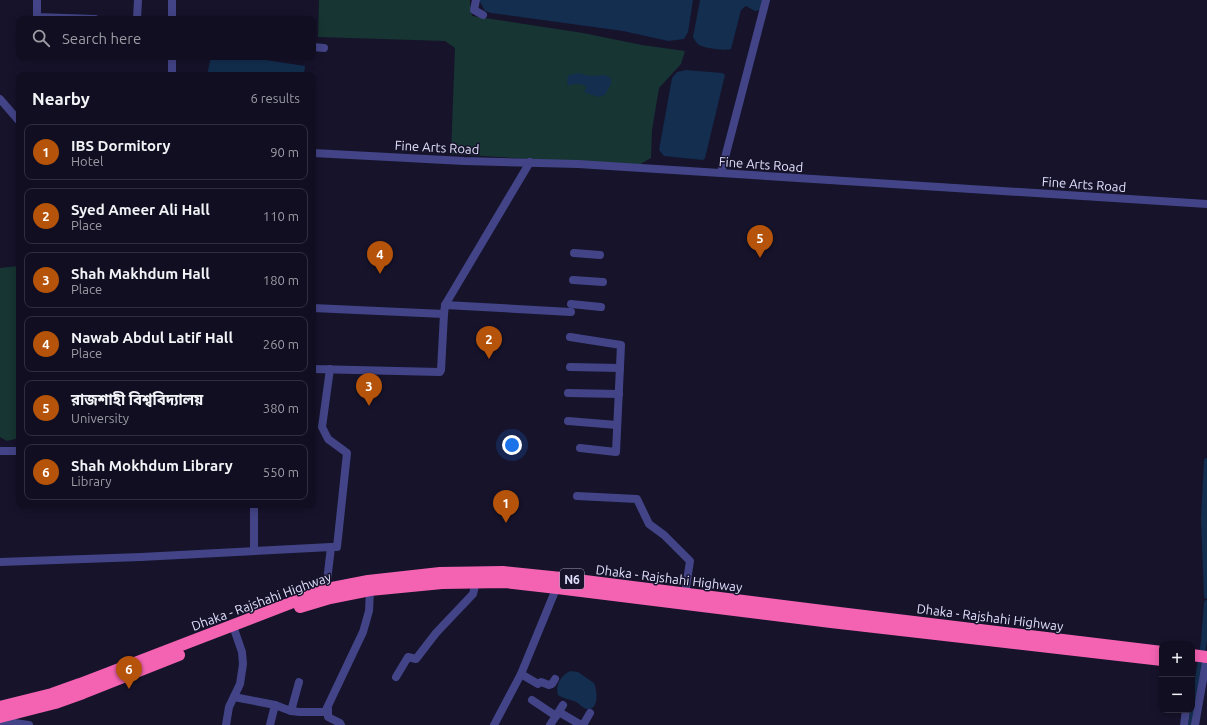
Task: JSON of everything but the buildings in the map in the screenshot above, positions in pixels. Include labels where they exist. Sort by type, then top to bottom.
[{"type":"highway","name":"Dhaka - Rajshahi Highway","points":[[0,717],[83,693],[327,588],[368,581],[440,573],[503,572],[559,583],[832,622],[1159,660]]},
{"type":"highway","name":"Dhaka - Rajshahi Highway","points":[[0,707],[52,694],[234,629],[324,600],[370,590],[442,583],[559,583],[685,594],[1159,652]]},
{"type":"street","points":[[37,0],[37,16]]},
{"type":"street","points":[[137,16],[138,0]]},
{"type":"street","points":[[172,0],[172,16]]},
{"type":"street","points":[[476,0],[474,10],[483,15]]},
{"type":"street","points":[[721,173],[766,0]]},
{"type":"street","points":[[316,47],[324,48]]},
{"type":"street","points":[[172,60],[172,72]]},
{"type":"street","points":[[0,99],[16,118]]},
{"type":"street","name":"Fine Arts Road","points":[[316,153],[464,161],[578,164],[1207,204]]},
{"type":"street","points":[[316,369],[440,372],[444,337],[445,305],[530,162]]},
{"type":"street","points":[[574,253],[600,255]]},
{"type":"street","points":[[573,280],[603,282]]},
{"type":"street","points":[[571,304],[601,307]]},
{"type":"street","points":[[445,305],[570,312]]},
{"type":"street","points":[[316,308],[444,314]]},
{"type":"street","points":[[570,337],[621,345],[616,452],[580,448]]},
{"type":"street","points":[[570,367],[620,368]]},
{"type":"street","points":[[0,562],[141,558],[337,547],[347,453],[328,439],[322,427],[330,369]]},
{"type":"street","points":[[568,393],[619,394]]},
{"type":"street","points":[[568,421],[617,425]]},
{"type":"street","points":[[0,451],[16,451]]},
{"type":"street","points":[[577,496],[637,499],[649,524],[690,561],[685,594]]},
{"type":"street","points":[[254,508],[254,551]]},
{"type":"street","points":[[327,588],[331,547]]},
{"type":"street","points":[[396,677],[408,657],[416,659],[436,633],[473,594],[476,582]]},
{"type":"street","points":[[494,725],[521,674],[559,583]]},
{"type":"street","points":[[342,725],[328,717],[328,709],[363,632],[369,611],[370,590]]},
{"type":"street","points":[[226,725],[230,707],[240,684],[243,664],[242,652],[234,629]]},
{"type":"street","points":[[1195,725],[1199,661]]},
{"type":"street","points":[[521,674],[538,684],[541,682],[549,685],[552,684],[554,679]]},
{"type":"street","points":[[291,711],[299,682]]},
{"type":"street","points":[[234,697],[275,704],[291,711],[325,712],[328,709]]},
{"type":"street","points":[[532,700],[559,711],[582,725],[590,713]]},
{"type":"street","points":[[270,725],[275,704]]},
{"type":"street","points":[[550,725],[559,711]]},
{"type":"street","points":[[1184,725],[1186,713]]},
{"type":"street","points":[[0,721],[29,725]]},
{"type":"green space","points":[[319,0],[470,0],[472,16],[583,33],[642,45],[685,51],[681,64],[659,88],[652,130],[651,158],[637,166],[451,154],[455,48],[445,41],[318,37]]},
{"type":"green space","points":[[16,266],[16,439],[7,441],[0,437],[0,268]]},
{"type":"water","points":[[480,0],[693,0],[688,32],[684,39],[668,41],[623,31],[491,13],[485,11]]},
{"type":"water","points":[[700,0],[763,0],[760,10],[755,11],[746,6],[741,10],[731,49],[724,50],[699,45],[693,37]]},
{"type":"water","points":[[210,60],[266,60],[305,66],[304,72],[208,72]]},
{"type":"water","points":[[686,70],[722,73],[725,75],[705,158],[703,160],[664,156],[659,150],[672,78],[677,72]]},
{"type":"water","points":[[577,73],[591,76],[605,75],[611,78],[611,84],[605,95],[598,97],[584,92],[587,87],[580,84],[568,86],[567,80],[569,75]]},
{"type":"water","points":[[570,671],[578,672],[594,683],[596,690],[596,703],[591,708],[587,709],[576,702],[558,695],[558,684],[564,675]]},
{"type":"waterway","points":[[1207,461],[1204,519],[1207,596]]},
{"type":"waterway","points":[[1191,725],[1204,641],[1207,603]]},
{"type":"place","name":"রাজশাহী বিশ্ববিদ্যালয়","points":[[760,258]]},
{"type":"place","name":"Nawab Abdul Latif Hall","points":[[380,274]]},
{"type":"place","name":"Syed Ameer Ali Hall","points":[[489,359]]},
{"type":"place","name":"Shah Makhdum Hall","points":[[369,406]]},
{"type":"place","name":"IBS Dormitory","points":[[506,523]]},
{"type":"place","name":"Shah Mokhdum Library","points":[[129,689]]}]
